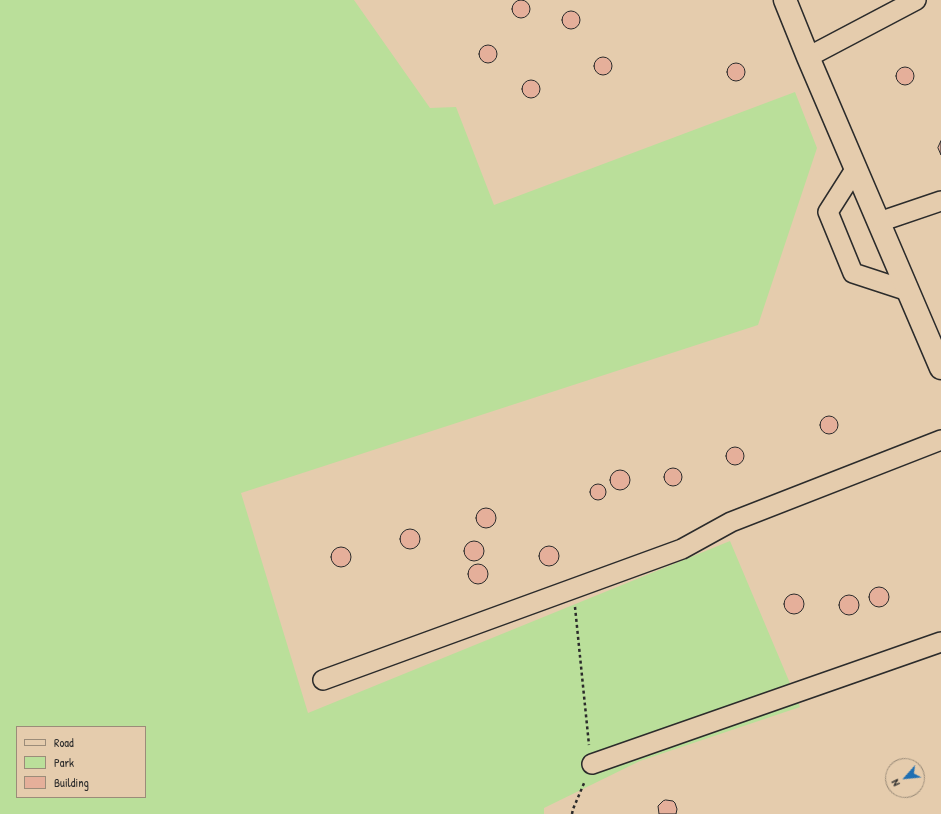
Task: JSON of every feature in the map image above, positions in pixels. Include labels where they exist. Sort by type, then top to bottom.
[{"type":"main road","points":[[785,0],[908,291],[939,359]]},
{"type":"street","points":[[808,56],[916,0]]},
{"type":"street","points":[[856,168],[828,212],[853,273],[908,291]]},
{"type":"street","points":[[879,222],[941,201]]},
{"type":"street","points":[[323,680],[682,549],[731,522],[941,440]]},
{"type":"street","points":[[592,764],[941,642]]},
{"type":"path","points":[[572,814],[592,764],[584,698],[574,589]]},
{"type":"green space","points":[[0,0],[354,0],[430,108],[456,107],[494,205],[795,92],[817,148],[758,325],[241,493],[308,713],[730,541],[800,707],[640,761],[544,808],[544,814],[0,814]]},
{"type":"building","points":[[517,0],[525,0],[530,5],[528,16],[525,18],[517,18],[512,13],[512,5]]},
{"type":"building","points":[[567,11],[575,11],[580,16],[578,27],[575,29],[567,29],[562,24],[562,16]]},
{"type":"building","points":[[484,45],[492,45],[497,50],[495,61],[492,63],[484,63],[479,58],[479,50]]},
{"type":"building","points":[[599,57],[607,57],[612,62],[610,73],[607,75],[599,75],[594,70],[594,62]]},
{"type":"building","points":[[732,63],[740,63],[745,68],[743,79],[740,81],[732,81],[727,76],[727,68]]},
{"type":"building","points":[[901,67],[909,67],[914,72],[912,83],[909,85],[901,85],[896,80],[896,72]]},
{"type":"building","points":[[527,80],[535,80],[540,85],[538,96],[535,98],[527,98],[522,93],[522,85]]},
{"type":"building","points":[[941,141],[941,155],[938,148]]},
{"type":"building","points":[[825,416],[833,416],[838,421],[836,432],[833,434],[825,434],[820,429],[820,421]]},
{"type":"building","points":[[731,447],[739,447],[744,452],[742,463],[739,465],[731,465],[726,460],[726,452]]},
{"type":"building","points":[[669,468],[677,468],[682,473],[680,484],[677,486],[669,486],[664,481],[664,473]]},
{"type":"building","points":[[620,470],[627,473],[630,480],[627,487],[620,490],[613,487],[610,480],[613,473]]},
{"type":"building","points":[[598,484],[605,489],[606,492],[601,499],[598,500],[591,495],[590,492],[595,485]]},
{"type":"building","points":[[486,508],[493,511],[496,518],[493,525],[486,528],[479,525],[476,518],[479,511]]},
{"type":"building","points":[[410,529],[417,532],[420,539],[417,546],[410,549],[403,546],[400,539],[403,532]]},
{"type":"building","points":[[474,541],[481,544],[484,551],[481,558],[474,561],[467,558],[464,551],[467,544]]},
{"type":"building","points":[[549,546],[556,549],[559,556],[556,563],[549,566],[542,563],[539,556],[542,549]]},
{"type":"building","points":[[341,547],[348,550],[351,557],[348,564],[341,567],[334,564],[331,557],[334,550]]},
{"type":"building","points":[[478,564],[485,567],[488,574],[485,581],[478,584],[471,581],[468,574],[471,567]]},
{"type":"building","points":[[879,587],[886,590],[889,597],[886,604],[879,607],[872,604],[869,597],[872,590]]},
{"type":"building","points":[[794,594],[801,597],[804,604],[801,611],[794,614],[787,611],[784,604],[787,597]]},
{"type":"building","points":[[849,595],[856,598],[859,605],[856,612],[849,615],[842,612],[839,605],[842,598]]},
{"type":"building","points":[[666,800],[673,801],[675,803],[677,809],[676,814],[659,814],[658,806]]}]
